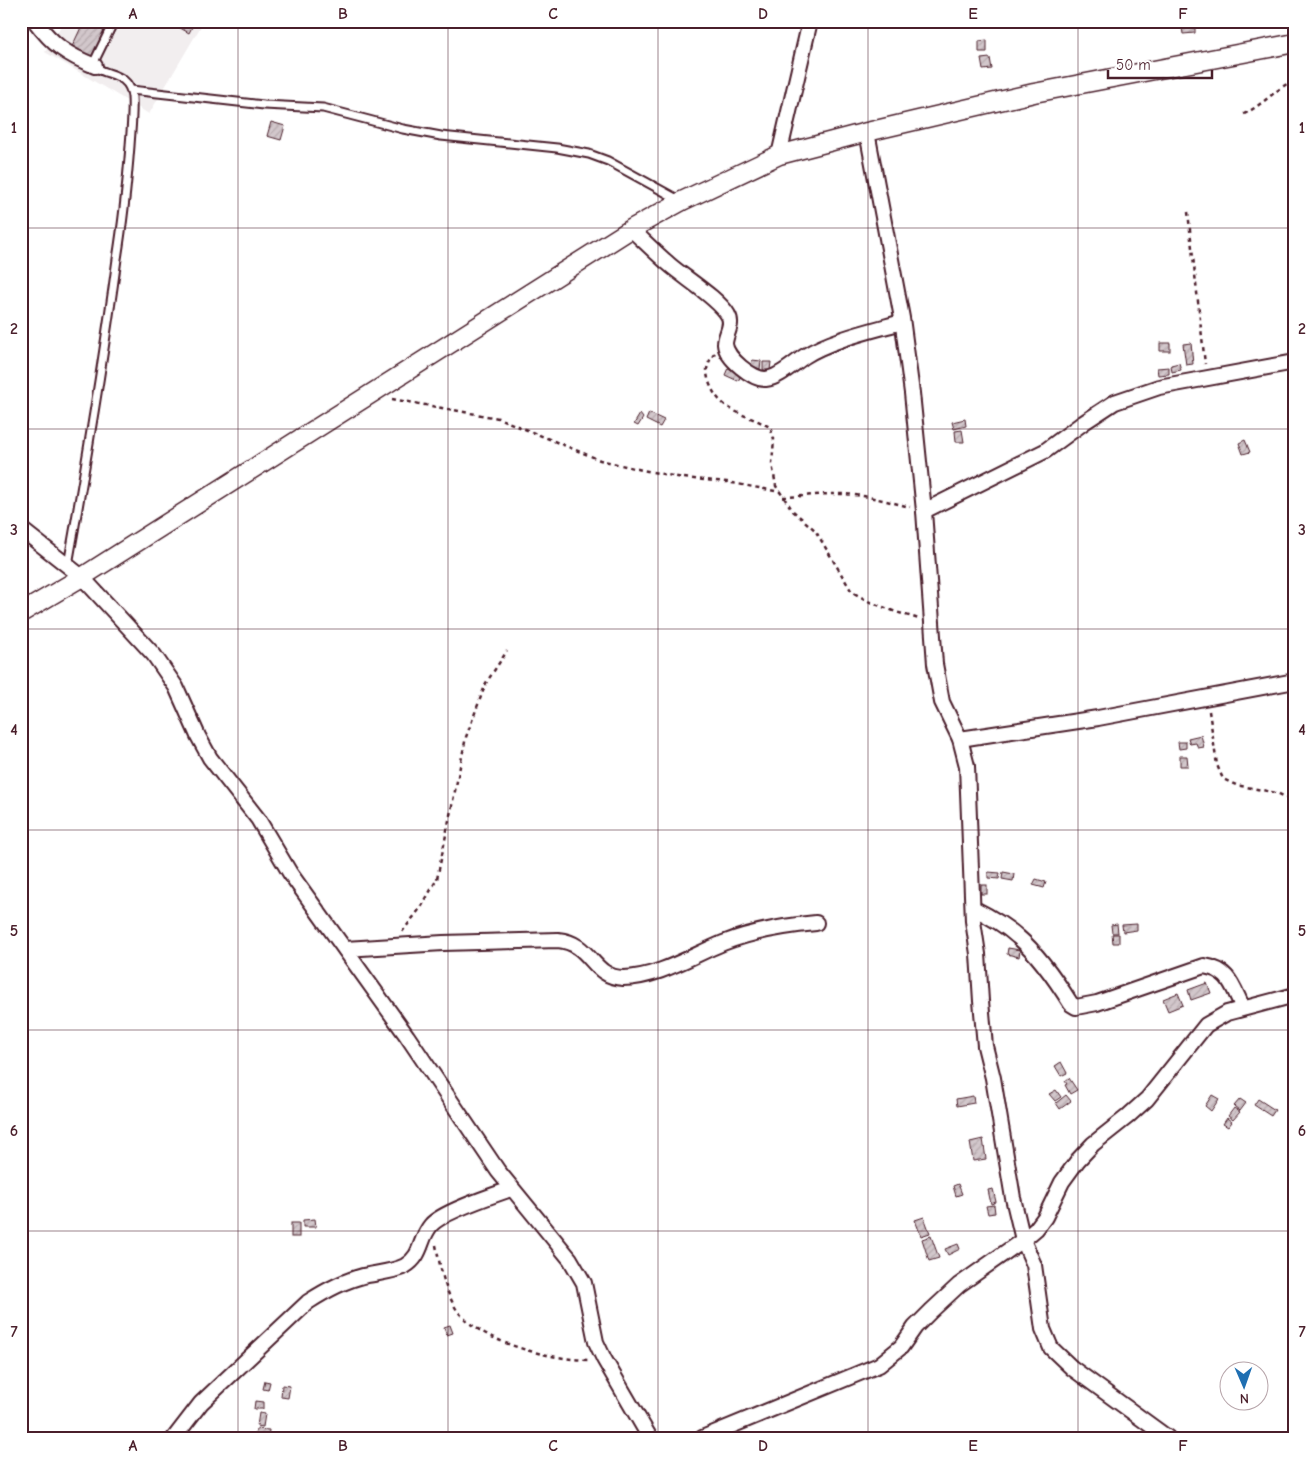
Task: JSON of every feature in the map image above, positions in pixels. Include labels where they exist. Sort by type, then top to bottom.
[{"type":"street","points":[[35,21],[43,32],[64,52],[94,66]]},
{"type":"street","points":[[779,155],[810,21]]},
{"type":"street","points":[[21,613],[82,577],[631,229],[682,201],[779,155],[867,132],[1034,94],[1295,43]]},
{"type":"street","points":[[867,132],[902,322],[912,393],[924,511],[935,664],[942,702],[960,739],[967,766],[973,908],[985,1046],[993,1078],[1005,1153],[1023,1240],[1034,1265],[1042,1329],[1051,1348],[1084,1377],[1168,1438]]},
{"type":"street","points":[[631,229],[669,264],[723,308],[730,320],[726,336],[726,350],[749,373],[760,378],[768,379],[778,376],[787,367],[808,354],[861,334],[902,322]]},
{"type":"street","points":[[924,511],[1045,452],[1083,423],[1115,402],[1159,388],[1295,362]]},
{"type":"street","points":[[21,529],[82,577],[154,655],[176,687],[210,758],[258,819],[290,873],[407,1036],[488,1158],[511,1189],[570,1259],[581,1277],[586,1290],[596,1342],[650,1438]]},
{"type":"street","points":[[960,739],[1098,718],[1295,681]]},
{"type":"street","points":[[973,908],[1007,928],[1019,938],[1032,951],[1071,1004],[1076,1007],[1097,1003],[1204,966],[1222,971],[1230,982],[1243,1008]]},
{"type":"street","points":[[345,949],[472,942],[564,940],[570,941],[581,948],[601,971],[611,977],[624,978],[656,972],[723,943],[749,934],[774,928],[816,923]]},
{"type":"street","points":[[702,1438],[879,1365],[901,1347],[915,1327],[952,1292],[1023,1240],[1045,1217],[1062,1182],[1078,1160],[1093,1144],[1128,1118],[1147,1099],[1206,1025],[1227,1013],[1295,996]]},
{"type":"street","points":[[174,1438],[201,1403],[308,1302],[342,1283],[403,1267],[419,1252],[431,1224],[444,1216],[511,1189]]},
{"type":"lane","points":[[68,566],[104,356],[122,224],[131,125],[130,90],[127,83],[122,78],[94,66],[96,56],[114,21]]},
{"type":"lane","points":[[130,90],[264,105],[322,108],[387,125],[441,136],[548,147],[589,154],[608,161],[682,201]]},
{"type":"path","points":[[1244,114],[1256,108],[1285,84],[1295,80]]},
{"type":"path","points":[[1188,212],[1207,378]]},
{"type":"path","points":[[726,336],[708,361],[707,373],[710,384],[723,405],[770,427],[774,439],[774,478],[780,492],[793,511],[814,530],[852,592],[896,612],[932,623]]},
{"type":"path","points":[[368,394],[498,418],[600,460],[642,470],[683,478],[727,482],[780,492]]},
{"type":"path","points":[[783,497],[849,494],[884,500],[924,511]]},
{"type":"path","points":[[388,946],[409,923],[437,879],[466,737],[486,682],[507,651]]},
{"type":"path","points":[[1206,699],[1217,765],[1223,780],[1236,785],[1277,793],[1295,802]]},
{"type":"path","points":[[431,1224],[445,1285],[455,1308],[465,1319],[495,1338],[517,1348],[565,1358],[582,1360],[604,1359]]},
{"type":"shaded area","points":[[64,21],[204,21],[149,114],[45,52]]},
{"type":"building","points":[[84,21],[110,21],[90,61],[70,51]]},
{"type":"building","points":[[168,21],[195,21],[189,33]]},
{"type":"building","points":[[1182,28],[1195,28],[1195,33],[1183,34]]},
{"type":"building","points":[[987,40],[987,52],[979,52],[979,41]]},
{"type":"building","points":[[990,58],[992,69],[983,70],[981,59]]},
{"type":"building","points":[[271,122],[285,126],[281,140],[267,136]]},
{"type":"building","points":[[1160,343],[1170,343],[1170,351],[1160,351]]},
{"type":"building","points":[[1191,343],[1193,364],[1186,365],[1183,344]]},
{"type":"building","points":[[752,360],[761,361],[760,369],[751,367]]},
{"type":"building","points":[[763,362],[771,362],[770,370],[763,370]]},
{"type":"building","points":[[1179,363],[1181,370],[1172,372],[1171,365]]},
{"type":"building","points":[[1169,367],[1169,374],[1158,375],[1157,368]]},
{"type":"building","points":[[728,368],[742,374],[738,381],[725,375]]},
{"type":"building","points":[[649,413],[664,420],[660,427],[646,420]]},
{"type":"building","points":[[640,414],[643,418],[638,426],[634,424]]},
{"type":"building","points":[[965,419],[966,426],[954,429],[952,422]]},
{"type":"building","points":[[962,430],[964,442],[956,442],[955,431]]},
{"type":"building","points":[[1245,440],[1250,452],[1243,454],[1239,443]]},
{"type":"building","points":[[1201,735],[1204,747],[1198,748],[1196,743],[1190,744],[1188,738]]},
{"type":"building","points":[[1178,742],[1186,742],[1186,748],[1179,749]]},
{"type":"building","points":[[1180,756],[1187,756],[1188,766],[1180,766]]},
{"type":"building","points":[[988,872],[1000,873],[999,879],[988,878]]},
{"type":"building","points":[[1003,872],[1014,874],[1013,881],[1002,879]]},
{"type":"building","points":[[1036,879],[1046,882],[1044,888],[1033,885]]},
{"type":"building","points":[[981,885],[987,885],[987,894],[981,894]]},
{"type":"building","points":[[1117,924],[1118,933],[1112,933],[1111,925]]},
{"type":"building","points":[[1137,924],[1137,930],[1123,932],[1122,925]]},
{"type":"building","points":[[1112,934],[1119,934],[1119,943],[1113,943]]},
{"type":"building","points":[[1008,948],[1020,950],[1019,957],[1007,954]]},
{"type":"building","points":[[1207,983],[1211,993],[1191,1000],[1188,990]]},
{"type":"building","points":[[1178,993],[1183,1005],[1168,1011],[1163,999]]},
{"type":"building","points":[[1061,1062],[1067,1073],[1061,1076],[1055,1066]]},
{"type":"building","points":[[1069,1078],[1077,1090],[1070,1094],[1065,1085],[1067,1084],[1065,1081]]},
{"type":"building","points":[[1056,1090],[1061,1097],[1055,1101],[1049,1094]]},
{"type":"building","points":[[1066,1095],[1071,1101],[1060,1109],[1056,1103]]},
{"type":"building","points":[[1212,1095],[1219,1099],[1211,1111],[1205,1106]]},
{"type":"building","points":[[973,1096],[974,1103],[957,1106],[956,1099]]},
{"type":"building","points":[[1240,1099],[1246,1103],[1240,1111],[1234,1106]]},
{"type":"building","points":[[1258,1099],[1275,1110],[1271,1116],[1254,1105]]},
{"type":"building","points":[[1234,1108],[1240,1112],[1233,1120],[1228,1116]]},
{"type":"building","points":[[1227,1118],[1232,1122],[1228,1127],[1223,1124]]},
{"type":"building","points":[[983,1139],[986,1159],[973,1161],[970,1142]]},
{"type":"building","points":[[958,1184],[962,1194],[956,1196],[953,1186]]},
{"type":"building","points":[[993,1189],[996,1202],[991,1204],[988,1190]]},
{"type":"building","points":[[994,1205],[995,1213],[988,1214],[986,1206]]},
{"type":"building","points":[[924,1217],[930,1233],[921,1236],[915,1220]]},
{"type":"building","points":[[315,1219],[316,1227],[303,1227],[303,1220]]},
{"type":"building","points":[[291,1223],[299,1223],[299,1237],[291,1237]]},
{"type":"building","points":[[931,1236],[939,1258],[929,1261],[922,1239]]},
{"type":"building","points":[[958,1244],[960,1249],[948,1255],[945,1249]]},
{"type":"building","points":[[450,1325],[453,1333],[447,1335],[444,1327]]},
{"type":"building","points":[[265,1381],[270,1382],[268,1390],[263,1389]]},
{"type":"building","points":[[282,1385],[290,1386],[288,1398],[281,1397]]},
{"type":"building","points":[[255,1401],[263,1402],[263,1409],[254,1409]]},
{"type":"building","points":[[259,1413],[265,1414],[263,1427],[257,1426]]},
{"type":"building","points":[[256,1429],[269,1430],[268,1438],[255,1438]]}]
